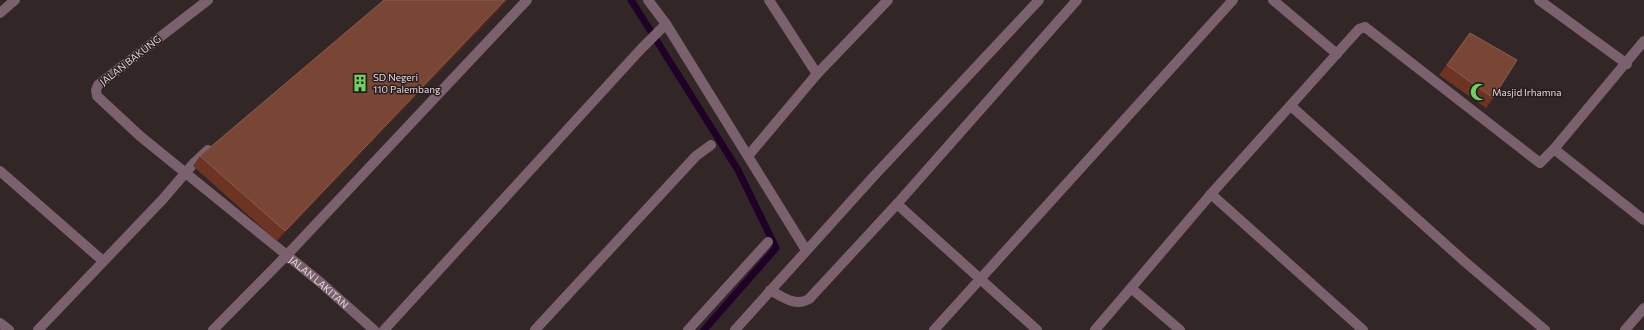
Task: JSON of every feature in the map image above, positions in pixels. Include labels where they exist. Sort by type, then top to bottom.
[{"type":"street","points":[[0,13],[15,0]]},
{"type":"street","name":"JALAN BAKUNG","points":[[185,173],[101,102],[96,96],[96,90],[98,85],[208,0]]},
{"type":"street","points":[[185,173],[286,256],[527,0]]},
{"type":"street","points":[[648,0],[806,250]]},
{"type":"street","points":[[769,0],[817,74]]},
{"type":"street","points":[[748,156],[817,74],[888,0]]},
{"type":"street","points":[[735,330],[806,250],[1039,0]]},
{"type":"street","points":[[770,290],[795,303],[802,303],[809,299],[897,204],[1077,0]]},
{"type":"street","points":[[934,330],[1233,0]]},
{"type":"street","points":[[1273,0],[1337,54]]},
{"type":"street","points":[[1538,0],[1627,64]]},
{"type":"street","points":[[384,330],[641,49],[664,26]]},
{"type":"street","points":[[1095,330],[1211,194],[1359,29],[1365,27],[1540,163],[1554,149],[1627,64],[1644,41]]},
{"type":"street","points":[[1291,106],[1545,330]]},
{"type":"street","points":[[38,330],[213,145]]},
{"type":"street","points":[[535,330],[696,156],[711,145]]},
{"type":"street","points":[[1554,149],[1644,220]]},
{"type":"street","points":[[0,171],[103,261]]},
{"type":"street","points":[[1211,194],[1362,330]]},
{"type":"street","points":[[897,204],[979,279],[1038,330]]},
{"type":"street","points":[[688,330],[768,242]]},
{"type":"street","name":"JALAN LAKITAN","points":[[213,330],[286,256],[320,282],[374,330]]},
{"type":"street","points":[[1131,288],[1180,330]]},
{"type":"street","points":[[1625,330],[1644,308]]},
{"type":"street","points":[[0,323],[8,330]]},
{"type":"building","name":"SD Negeri 110 Palembang","points":[[384,0],[505,0],[285,231],[200,156]]},
{"type":"building","name":"Masjid Irhamna","points":[[1470,33],[1517,60],[1493,98],[1447,65]]},
{"type":"waterway","points":[[631,0],[738,170],[776,248],[704,330]]},
{"type":"place","name":"SD Negeri 110 Palembang","points":[[360,83]]},
{"type":"place","name":"Masjid Irhamna","points":[[1479,92]]}]
